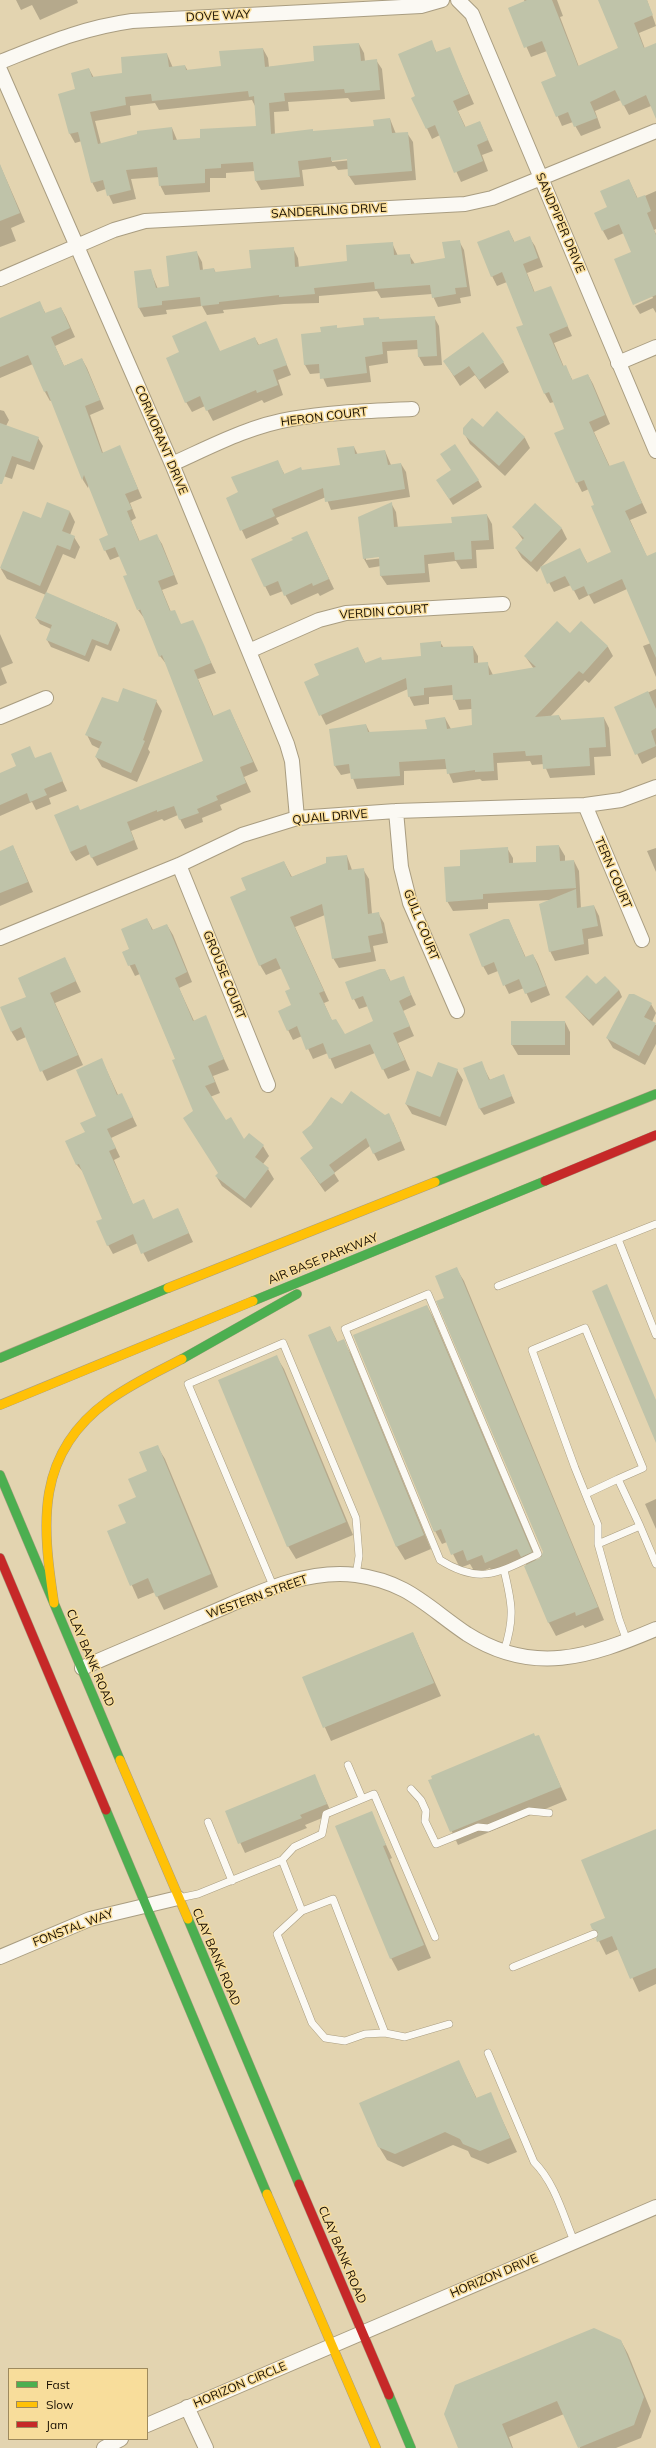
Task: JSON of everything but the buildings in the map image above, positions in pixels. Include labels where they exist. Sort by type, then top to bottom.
[{"type":"street","name":"DOVE WAY","points":[[0,62],[69,34],[100,26],[132,21],[421,6],[442,0]]},
{"type":"street","name":"SANDPIPER DRIVE","points":[[458,0],[472,14],[656,451]]},
{"type":"street","name":"CORMORANT DRIVE","points":[[0,70],[172,464],[287,744],[292,761],[297,818]]},
{"type":"street","name":"SANDERLING DRIVE","points":[[0,279],[114,230],[145,221],[465,204],[492,198],[542,179],[656,131]]},
{"type":"street","points":[[618,363],[656,347]]},
{"type":"street","name":"HERON COURT","points":[[172,464],[248,431],[290,419],[335,413],[412,409]]},
{"type":"street","name":"VERDIN COURT","points":[[249,651],[319,620],[346,613],[502,604]]},
{"type":"street","points":[[0,717],[46,698]]},
{"type":"street","name":"QUAIL DRIVE","points":[[0,938],[179,865],[242,835],[297,818],[396,812],[585,805],[621,800],[656,788]]},
{"type":"street","name":"TERN COURT","points":[[585,805],[642,940]]},
{"type":"street","name":"GULL COURT","points":[[396,812],[401,867],[410,902],[457,1010]]},
{"type":"street","name":"GROUSE COURT","points":[[179,865],[268,1085]]},
{"type":"street","points":[[0,1358],[187,1280],[656,1094]]},
{"type":"street","name":"AIR BASE PARKWAY","points":[[0,1406],[656,1135]]},
{"type":"street","points":[[54,1603],[47,1551],[46,1514],[48,1492],[57,1464],[71,1438],[86,1419],[109,1400],[129,1387],[252,1322],[349,1262]]},
{"type":"street","name":"CLAY BANK ROAD","points":[[0,1475],[411,2448]]},
{"type":"street","points":[[0,1558],[147,1905],[254,2164],[376,2448]]},
{"type":"street","name":"WESTERN STREET","points":[[82,1668],[274,1588],[316,1575],[356,1575],[405,1589],[426,1602],[467,1634],[504,1651],[528,1657],[579,1657],[627,1641],[656,1629]]},
{"type":"street","name":"FONSTAL WAY","points":[[0,1957],[90,1919],[178,1898]]},
{"type":"street","name":"HORIZON DRIVE","points":[[333,2345],[656,2207]]},
{"type":"street","name":"HORIZON CIRCLE","points":[[148,2425],[333,2345]]},
{"type":"street","points":[[187,2407],[206,2448]]},
{"type":"street","points":[[104,2448],[119,2440]]},
{"type":"lane","points":[[498,1286],[656,1224]]},
{"type":"lane","points":[[618,1239],[656,1335]]},
{"type":"lane","points":[[428,1294],[538,1554],[504,1570],[480,1576],[457,1570],[440,1560],[345,1329],[428,1294]]},
{"type":"lane","points":[[586,1494],[643,1468],[585,1328],[532,1350],[586,1494],[598,1525],[598,1544],[619,1619],[627,1641]]},
{"type":"lane","points":[[274,1588],[188,1384],[283,1343],[356,1518],[359,1556],[356,1575]]},
{"type":"lane","points":[[618,1479],[656,1564]]},
{"type":"lane","points":[[598,1544],[640,1526]]},
{"type":"lane","points":[[504,1570],[513,1613],[511,1631],[504,1651]]},
{"type":"lane","points":[[348,1765],[362,1798]]},
{"type":"lane","points":[[411,1789],[421,1800],[426,1811],[425,1821],[436,1844],[478,1827],[488,1828],[529,1811],[549,1813]]},
{"type":"lane","points":[[178,1898],[198,1894],[282,1860],[294,1847],[322,1834],[326,1814],[374,1794],[435,1936]]},
{"type":"lane","points":[[208,1822],[232,1881]]},
{"type":"lane","points":[[282,1860],[302,1911]]},
{"type":"lane","points":[[385,2033],[333,1899],[302,1911],[277,1934],[312,2023],[326,2038],[345,2041],[365,2034],[385,2033],[405,2037],[449,2024]]},
{"type":"lane","points":[[513,1967],[594,1934]]},
{"type":"lane","points":[[488,2053],[534,2162],[542,2170],[554,2192],[574,2241]]},
{"type":"traffic: fast","points":[[435,1182],[656,1094]]},
{"type":"traffic: fast","points":[[253,1301],[545,1181]]},
{"type":"traffic: fast","points":[[0,1358],[168,1288]]},
{"type":"traffic: fast","points":[[182,1359],[297,1294]]},
{"type":"traffic: fast","points":[[0,1475],[120,1760]]},
{"type":"traffic: fast","points":[[106,1810],[267,2194]]},
{"type":"traffic: fast","points":[[188,1919],[299,2184]]},
{"type":"traffic: fast","points":[[389,2395],[411,2448]]},
{"type":"traffic: slow","points":[[168,1288],[435,1182]]},
{"type":"traffic: slow","points":[[0,1405],[253,1301]]},
{"type":"traffic: slow","points":[[54,1603],[47,1546],[49,1492],[56,1467],[67,1444],[84,1422],[108,1401],[135,1384],[182,1359]]},
{"type":"traffic: slow","points":[[120,1760],[188,1919]]},
{"type":"traffic: slow","points":[[267,2194],[376,2448]]},
{"type":"traffic: jam","points":[[545,1181],[656,1135]]},
{"type":"traffic: jam","points":[[0,1558],[106,1810]]},
{"type":"traffic: jam","points":[[299,2184],[389,2395]]}]
